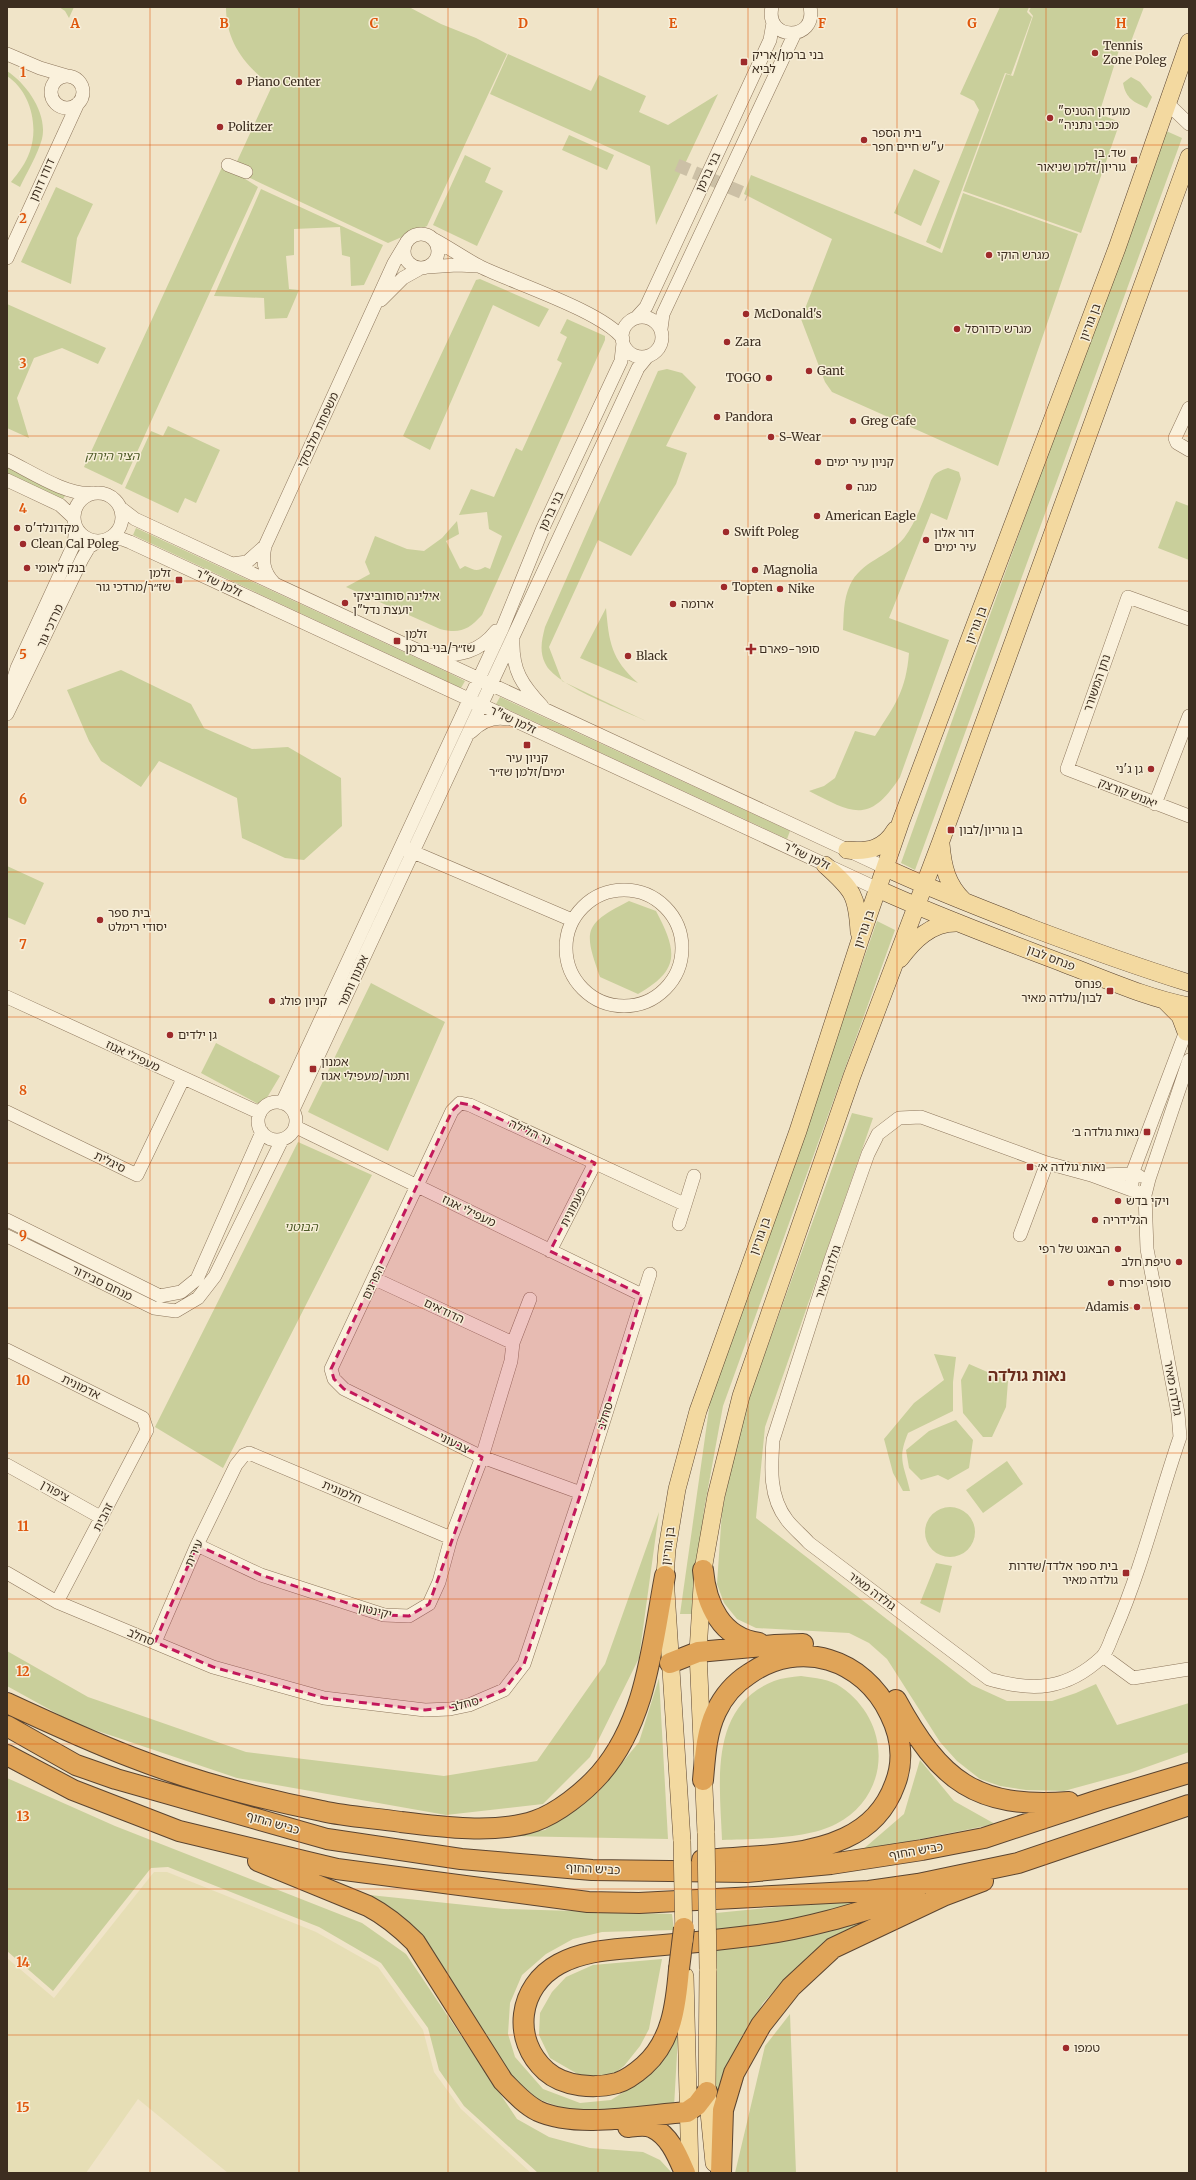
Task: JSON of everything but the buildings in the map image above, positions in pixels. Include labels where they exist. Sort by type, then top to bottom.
[{"type":"highway","points":[[703,1570],[704,1585],[711,1605],[722,1624],[730,1633],[750,1642],[775,1645]]},
{"type":"highway","points":[[7,1703],[132,1758],[203,1782],[316,1810],[427,1825],[473,1828],[511,1826],[535,1821],[550,1814],[598,1776],[613,1759],[630,1727],[645,1683],[665,1576]]},
{"type":"highway","points":[[670,1664],[698,1652],[775,1645],[814,1645],[844,1652],[861,1660],[873,1670],[891,1690],[920,1740],[932,1755],[971,1790],[990,1797],[1023,1803],[1039,1804],[1099,1800]]},
{"type":"highway","points":[[592,1870],[772,1855],[806,1849],[844,1838],[867,1824],[879,1813],[886,1804],[893,1790],[898,1777],[901,1751],[896,1726],[882,1697],[854,1670],[840,1663],[812,1656],[782,1657],[754,1670],[726,1696],[711,1724],[706,1750],[703,1780]]},
{"type":"highway","name":"כביש החוף","points":[[7,1726],[76,1765],[116,1779],[327,1839],[461,1859],[592,1870],[747,1872],[831,1864],[922,1850],[984,1838],[1189,1772]]},
{"type":"highway","points":[[7,1755],[73,1790],[317,1884],[385,1914],[415,1942],[510,2095],[529,2112],[552,2123],[577,2127],[643,2126],[653,2128],[664,2136],[676,2152],[685,2173]]},
{"type":"highway","points":[[721,2173],[722,2110],[734,2073],[761,2025],[791,1987],[834,1948],[943,1896],[1189,1805]]},
{"type":"highway","points":[[179,1832],[337,1870],[588,1902],[647,1902],[868,1891],[918,1884],[1018,1863]]},
{"type":"highway","points":[[684,1928],[682,1967],[674,2011],[666,2037],[659,2049],[647,2063],[636,2073],[622,2082],[606,2086],[590,2086],[566,2082],[547,2073],[537,2062],[527,2046],[524,2010],[532,1987],[557,1965],[573,1958],[605,1949],[759,1934],[819,1924],[1109,1834]]},
{"type":"highway","points":[[486,2057],[503,2081],[521,2100],[537,2111],[580,2121],[687,2112],[697,2105],[707,2092]]},
{"type":"main road","name":"בן גוריון","points":[[684,1928],[682,1841],[665,1576],[667,1549],[677,1489],[698,1411],[798,1131],[860,940],[901,821],[1117,248],[1189,42]]},
{"type":"main road","points":[[716,2173],[707,2092],[708,1969],[706,1833],[698,1652],[703,1570],[716,1496],[741,1396],[852,1076],[915,906],[941,841],[1189,157]]},
{"type":"main road","points":[[847,850],[862,852],[877,847],[892,836],[901,821]]},
{"type":"main road","points":[[941,841],[944,870],[953,888],[967,903]]},
{"type":"main road","points":[[825,865],[849,888],[855,897],[858,908],[860,940]]},
{"type":"main road","name":"זלמן שז\"ר","points":[[886,868],[923,886]]},
{"type":"main road","name":"פנחס לבון","points":[[923,886],[1128,964],[1189,983]]},
{"type":"main road","name":"זלמן שז\"ר","points":[[878,889],[915,906]]},
{"type":"main road","name":"פנחס לבון","points":[[915,906],[956,923],[1163,999],[1189,1006]]},
{"type":"main road","points":[[890,974],[917,938],[938,925],[956,923]]},
{"type":"main road","points":[[1163,999],[1188,1026]]},
{"type":"main road","points":[[682,1967],[690,2173]]},
{"type":"street","points":[[762,7],[772,16],[782,31],[795,33],[807,26],[810,19],[810,7]]},
{"type":"street","name":"בני ברמן","points":[[634,319],[646,307],[770,40],[772,16]]},
{"type":"street","name":"בני ברמן","points":[[661,329],[663,314],[795,33]]},
{"type":"street","name":"דודו דותן","points":[[13,57],[68,76]]},
{"type":"street","name":"דודו דותן","points":[[13,57],[41,75],[53,97],[60,124],[58,145]]},
{"type":"street","points":[[68,76],[73,77],[81,85],[83,93],[78,103],[69,108],[62,107],[53,97],[55,82],[62,77],[68,76]]},
{"type":"street","name":"דודו דותן","points":[[7,258],[78,103]]},
{"type":"street","points":[[1167,103],[1189,109]]},
{"type":"street","points":[[1167,103],[1189,124]]},
{"type":"street","points":[[228,164],[246,172]]},
{"type":"street","points":[[480,266],[457,264],[424,267],[412,265],[405,256],[406,243],[415,235],[423,234],[480,266],[581,311],[617,330],[626,348],[635,356],[647,357],[661,345],[661,329],[658,324],[648,318],[619,321],[581,311]]},
{"type":"street","points":[[424,267],[432,264],[438,254],[436,244],[433,239]]},
{"type":"street","name":"משפחת מלבסקי","points":[[275,584],[268,577],[264,567],[263,557],[265,546],[394,263],[406,243]]},
{"type":"street","name":"משפחת מלבסקי","points":[[371,315],[393,287],[424,267]]},
{"type":"street","points":[[623,341],[625,328],[634,319]]},
{"type":"street","name":"בני ברמן","points":[[479,678],[543,528],[621,361],[623,341]]},
{"type":"street","name":"בני ברמן","points":[[491,684],[638,368],[647,357]]},
{"type":"street","points":[[1189,408],[1175,438],[1176,443],[1189,450]]},
{"type":"street","points":[[7,460],[81,494],[94,493],[111,496],[122,510],[122,526],[117,534],[103,540],[85,538],[60,505],[7,480]]},
{"type":"street","points":[[75,523],[75,510],[80,501],[94,493]]},
{"type":"street","name":"זלמן שז\"ר","points":[[122,510],[135,519],[886,868]]},
{"type":"street","name":"מרדכי גור","points":[[7,700],[18,668],[74,544],[75,523]]},
{"type":"street","name":"זלמן שז\"ר","points":[[103,540],[122,539],[130,542],[878,889]]},
{"type":"street","name":"מרדכי גור","points":[[7,714],[18,668],[89,547],[103,540]]},
{"type":"street","name":"משפחת מלבסקי","points":[[232,564],[247,562],[265,546]]},
{"type":"street","name":"נתן המשורר","points":[[1067,769],[1128,597],[1189,619]]},
{"type":"street","points":[[428,655],[459,655],[478,648],[494,633],[514,598]]},
{"type":"street","points":[[514,636],[513,654],[516,671],[525,686],[546,710]]},
{"type":"street","name":"אמנון ותמר","points":[[288,1107],[315,1014],[401,846],[479,678]]},
{"type":"street","name":"אמנון ותמר","points":[[288,1107],[414,852],[491,684]]},
{"type":"street","points":[[438,685],[448,695],[457,709],[457,726]]},
{"type":"street","points":[[1155,804],[1189,716]]},
{"type":"street","points":[[467,736],[483,722],[491,719],[513,720]]},
{"type":"street","name":"יאנוש קורצק","points":[[1067,769],[1189,816]]},
{"type":"street","points":[[401,846],[572,920]]},
{"type":"street","points":[[615,890],[635,890],[656,899],[671,913],[680,928],[683,948],[678,974],[666,990],[658,997],[639,1005],[612,1006],[593,998],[580,986],[569,968],[566,956],[567,936],[572,920],[585,904],[602,893],[615,890]]},
{"type":"street","name":"מעפילי אגוז","points":[[7,997],[260,1113]]},
{"type":"street","name":"גולדה מאיר","points":[[1145,1195],[1091,1176],[1047,1163],[921,1117],[898,1118],[878,1134],[868,1154],[831,1259],[773,1440],[773,1494],[787,1520],[809,1543],[989,1680],[1008,1685],[1032,1688],[1054,1685],[1077,1676],[1103,1656],[1128,1599],[1180,1437],[1178,1413],[1147,1249],[1145,1195],[1188,1026]]},
{"type":"street","name":"גולדה מאיר","points":[[1132,1190],[1132,1174],[1177,1073],[1189,1060]]},
{"type":"street","name":"סיגלית","points":[[7,1112],[138,1175],[183,1078]]},
{"type":"street","name":"נר הלילה","points":[[416,1186],[452,1111],[460,1103],[470,1105],[684,1204]]},
{"type":"street","points":[[270,1104],[288,1107],[296,1121],[296,1127],[288,1137],[282,1140],[272,1140],[262,1132],[258,1119],[260,1113],[270,1104]]},
{"type":"street","name":"מעפילי אגוז","points":[[296,1127],[642,1295]]},
{"type":"street","name":"מנחם סבידור","points":[[7,1220],[160,1296],[181,1292],[197,1279],[262,1132]]},
{"type":"street","name":"מנחם סבידור","points":[[7,1236],[154,1308],[176,1311],[198,1298],[215,1276],[282,1140]]},
{"type":"street","name":"פעמונית","points":[[550,1251],[595,1163]]},
{"type":"street","points":[[1020,1235],[1047,1163]]},
{"type":"street","name":"גולדה מאיר","points":[[1091,1176],[1132,1174],[1149,1178]]},
{"type":"street","points":[[679,1224],[694,1176]]},
{"type":"street","name":"הפרגים","points":[[334,1378],[332,1369],[375,1279],[416,1186]]},
{"type":"street","name":"סחלב","points":[[7,1573],[57,1602],[213,1667],[324,1698],[425,1710],[450,1709],[469,1705],[504,1690],[524,1664],[581,1493],[642,1295],[650,1274]]},
{"type":"street","name":"הדודאים","points":[[375,1279],[513,1343]]},
{"type":"street","points":[[482,1457],[511,1361],[513,1343],[530,1299]]},
{"type":"street","name":"אדמונית","points":[[7,1350],[143,1418],[147,1430]]},
{"type":"street","name":"צבעוני","points":[[334,1378],[344,1389],[482,1457],[581,1493]]},
{"type":"street","name":"זהבית","points":[[57,1602],[147,1430]]},
{"type":"street","name":"חלמונית","points":[[236,1465],[244,1455],[249,1453],[451,1538]]},
{"type":"street","name":"יקינטון","points":[[198,1545],[261,1575],[384,1615],[409,1616],[429,1604],[439,1582],[451,1538],[482,1457]]},
{"type":"street","name":"ציפורן","points":[[7,1465],[102,1518]]},
{"type":"street","name":"עירית","points":[[155,1642],[198,1545],[236,1465]]},
{"type":"street","points":[[1103,1656],[1133,1678],[1189,1668]]},
{"type":"highlighted area","points":[[460,1103],[470,1105],[595,1163],[550,1251],[642,1295],[581,1493],[524,1664],[504,1690],[469,1705],[425,1710],[324,1698],[213,1667],[155,1642],[197,1545],[261,1575],[384,1615],[409,1616],[429,1604],[482,1457],[344,1389],[334,1379],[331,1369],[452,1111]]},
{"type":"shaded area","points":[[154,1872],[167,1872],[316,1932],[378,1967],[423,2030],[434,2072],[461,2109],[531,2173],[228,2173],[138,2099],[86,2173],[7,2173],[7,1958],[54,1998]]},
{"type":"green space","points":[[59,7],[74,7],[69,18],[65,11]]},
{"type":"green space","points":[[226,7],[409,7],[441,24],[476,38],[507,54],[427,226],[388,243],[233,170],[272,86],[253,70],[233,42],[229,31]]},
{"type":"green space","points":[[1000,7],[1029,7],[1027,12],[1032,17],[1011,75],[1005,73],[940,249],[926,242],[979,110],[974,101],[960,94]]},
{"type":"green space","name":"\"מועדון הטניס \"מכבי נתניה","points":[[1031,7],[1144,7],[1127,52],[1119,50],[1099,114],[1120,122],[1081,233],[963,191],[1006,74],[1013,76],[1033,16],[1029,11]]},
{"type":"green space","points":[[508,54],[591,91],[599,75],[646,96],[639,112],[668,125],[718,94],[656,225],[650,166],[490,94]]},
{"type":"green space","points":[[7,71],[22,84],[34,100],[42,120],[42,139],[20,187],[11,182],[30,151],[33,141],[33,120],[27,99],[22,90],[7,76]]},
{"type":"green space","points":[[1131,77],[1140,82],[1152,97],[1147,108],[1134,102],[1126,93],[1123,83]]},
{"type":"green space","points":[[1164,130],[1182,138],[915,870],[901,863]]},
{"type":"green space","points":[[569,135],[614,155],[607,170],[562,150]]},
{"type":"green space","points":[[465,155],[491,168],[485,182],[503,191],[477,246],[433,225]]},
{"type":"green space","name":"הציר הירוק","points":[[223,165],[258,187],[122,485],[84,467]]},
{"type":"green space","points":[[914,169],[940,181],[921,226],[894,213]]},
{"type":"green space","points":[[751,175],[942,253],[963,193],[1078,234],[998,466],[832,392],[825,382],[801,319],[832,239],[744,194]]},
{"type":"green space","points":[[56,187],[93,204],[77,238],[71,284],[21,262]]},
{"type":"green space","points":[[261,189],[383,245],[364,285],[351,286],[350,257],[342,255],[340,227],[294,229],[294,255],[286,256],[289,289],[299,290],[287,318],[265,319],[264,298],[214,296]]},
{"type":"green space","points":[[480,279],[549,309],[539,327],[493,305],[430,450],[403,436],[476,280]]},
{"type":"green space","points":[[7,304],[106,348],[98,364],[62,348],[34,358],[17,398],[29,438],[7,428]]},
{"type":"green space","points":[[567,319],[605,336],[605,340],[482,615],[463,630],[453,631],[440,629],[346,587],[370,574],[365,562],[375,536],[407,549],[424,551],[442,538],[457,521],[459,534],[446,541],[460,569],[465,566],[475,570],[480,570],[485,567],[490,569],[502,536],[489,529],[487,512],[459,515],[471,489],[494,497],[516,448],[522,451],[562,363],[557,360],[567,337],[560,333]]},
{"type":"green space","points":[[667,369],[682,373],[696,387],[666,446],[687,453],[676,484],[631,556],[598,540],[549,647],[562,680],[551,671],[543,658],[542,645],[545,627],[658,371]]},
{"type":"green space","points":[[168,426],[220,450],[196,503],[185,498],[178,513],[125,488],[151,431],[163,436]]},
{"type":"green space","points":[[7,465],[66,494],[62,501],[7,474]]},
{"type":"green space","points":[[948,468],[959,472],[961,479],[947,520],[931,513],[889,618],[949,640],[900,777],[879,803],[869,808],[859,810],[849,809],[837,805],[809,791],[824,786],[835,778],[855,731],[875,736],[894,706],[902,688],[909,653],[843,630],[846,596],[850,585],[861,570],[890,550],[904,538],[917,516],[934,475],[941,470]]},
{"type":"green space","points":[[1176,501],[1189,506],[1189,560],[1158,548]]},
{"type":"green space","points":[[136,528],[465,681],[461,688],[133,535]]},
{"type":"green space","points":[[606,608],[608,631],[613,649],[622,666],[638,683],[580,658]]},
{"type":"green space","points":[[121,670],[191,704],[204,728],[252,749],[288,747],[341,778],[342,826],[304,860],[285,858],[242,838],[237,798],[159,761],[141,787],[101,761],[89,741],[67,690]]},
{"type":"green space","points":[[568,684],[646,721],[590,696]]},
{"type":"green space","points":[[500,697],[790,831],[787,839],[496,704]]},
{"type":"green space","points":[[7,866],[44,883],[25,925],[7,917]]},
{"type":"green space","points":[[629,901],[656,911],[668,937],[671,949],[671,958],[668,968],[662,977],[638,994],[600,977],[591,949],[591,930],[596,923],[603,916]]},
{"type":"green space","points":[[877,921],[895,930],[723,1406],[704,1510],[693,1614],[680,1614],[710,1402]]},
{"type":"green space","points":[[371,983],[445,1022],[388,1151],[308,1112]]},
{"type":"green space","points":[[216,1043],[280,1076],[262,1106],[201,1073]]},
{"type":"green space","points":[[852,1113],[873,1118],[765,1427],[756,1518],[972,1685],[1007,1701],[1052,1701],[1096,1684],[1117,1725],[1189,1703],[1189,1752],[1130,1773],[1064,1791],[1026,1790],[1000,1786],[980,1779],[957,1761],[940,1742],[887,1659],[869,1643],[849,1633],[756,1628],[737,1619],[724,1603],[717,1584],[722,1511],[743,1414]]},
{"type":"green space","name":"הבוטני","points":[[298,1142],[372,1175],[223,1468],[155,1427]]},
{"type":"green space","points":[[934,1354],[956,1357],[953,1382],[953,1411],[908,1433],[902,1456],[910,1491],[903,1491],[893,1473],[884,1439],[914,1403],[944,1380]]},
{"type":"green space","points":[[969,1364],[1008,1381],[1006,1407],[992,1437],[983,1437],[963,1413],[961,1380]]},
{"type":"green space","points":[[956,1420],[973,1440],[969,1468],[948,1480],[938,1475],[921,1480],[909,1468],[906,1450],[929,1431]]},
{"type":"green space","points":[[1007,1461],[1023,1484],[983,1513],[966,1490]]},
{"type":"green space","points":[[950,1507],[959,1509],[970,1518],[975,1532],[973,1541],[964,1552],[950,1557],[941,1555],[930,1546],[925,1532],[927,1523],[936,1512]]},
{"type":"green space","points":[[659,1512],[639,1658],[590,1757],[543,1804],[446,1815],[237,1778],[74,1723],[7,1686],[7,1651],[88,1697],[246,1752],[444,1776],[537,1761],[605,1664]]},
{"type":"green space","points":[[936,1563],[952,1566],[940,1613],[920,1603]]},
{"type":"green space","points":[[801,1676],[817,1678],[837,1684],[858,1702],[870,1719],[877,1738],[879,1758],[876,1777],[868,1795],[854,1811],[836,1824],[824,1829],[811,1833],[780,1837],[722,1840],[720,1772],[722,1749],[728,1728],[738,1709],[753,1693],[774,1681]]},
{"type":"green space","points":[[659,1678],[668,1839],[508,1836],[545,1830],[600,1790],[639,1742]]},
{"type":"green space","points":[[920,1760],[954,1801],[995,1824],[861,1851],[904,1814]]},
{"type":"green space","points":[[7,1778],[115,1826],[362,1923],[406,1954],[517,2119],[549,2137],[590,2148],[643,2152],[660,2160],[672,2173],[538,2173],[464,2106],[439,2070],[428,2028],[381,1963],[319,1927],[168,1867],[151,1868],[53,1991],[7,1951]]},
{"type":"green space","points":[[360,1894],[504,1909],[672,1914],[674,1930],[602,1932],[573,1939],[546,1954],[522,1975],[510,2003],[508,2034],[515,2057],[543,2089],[580,2103],[611,2100],[646,2078],[678,2036],[674,2107],[568,2110],[538,2099],[509,2074],[450,1981]]},
{"type":"green space","points":[[886,1896],[804,1919],[715,1932],[716,1913]]},
{"type":"green space","points":[[918,1899],[864,1923],[820,1946],[785,1979],[763,2003],[735,2053],[714,2108],[714,1948]]},
{"type":"green space","points":[[662,1959],[649,2029],[640,2046],[624,2066],[611,2076],[581,2076],[550,2058],[539,2035],[540,2013],[552,1992],[566,1977],[593,1965]]},
{"type":"green space","points":[[790,2014],[796,2173],[735,2173],[765,2046]]},
{"type":"tunnel","points":[[677,165],[748,195]]},
{"type":"place","name":"Tennis Zone Poleg","points":[[1095,53]]},
{"type":"place","name":"בני ברמן/אריק לביא","points":[[744,62]]},
{"type":"place","name":"Piano Center","points":[[239,82]]},
{"type":"place","name":"\"מועדון הטניס \"מכבי נתניה","points":[[1050,118]]},
{"type":"place","name":"Politzer","points":[[220,127]]},
{"type":"place","name":"בית הספר ע\"ש חיים חפר","points":[[864,140]]},
{"type":"place","name":"שד. בן גוריון/זלמן שניאור","points":[[1134,160]]},
{"type":"place","name":"מגרש הוקי","points":[[989,255]]},
{"type":"place","name":"McDonald's","points":[[746,314]]},
{"type":"place","name":"מגרש כדורסל","points":[[957,329]]},
{"type":"place","name":"Zara","points":[[727,342]]},
{"type":"place","name":"Gant","points":[[809,371]]},
{"type":"place","name":"TOGO","points":[[769,378]]},
{"type":"place","name":"Pandora","points":[[717,417]]},
{"type":"place","name":"Greg Cafe","points":[[853,421]]},
{"type":"place","name":"S-Wear","points":[[771,437]]},
{"type":"place","name":"קניון עיר ימים","points":[[818,462]]},
{"type":"place","name":"מגה","points":[[849,487]]},
{"type":"place","name":"American Eagle","points":[[817,516]]},
{"type":"place","name":"מקדונלד'ס","points":[[17,528]]},
{"type":"place","name":"Swift Poleg","points":[[726,532]]},
{"type":"place","name":"דור אלון עיר ימים","points":[[926,540]]},
{"type":"place","name":"Clean Cal Poleg","points":[[23,544]]},
{"type":"place","name":"בנק לאומי","points":[[27,568]]},
{"type":"place","name":"Magnolia","points":[[755,570]]},
{"type":"place","name":"זלמן שז״ר/מרדכי גור","points":[[179,580]]},
{"type":"place","name":"Topten","points":[[724,587]]},
{"type":"place","name":"Nike","points":[[780,589]]},
{"type":"place","name":"אילינה סוחוביצקי יועצת נדל\"ן","points":[[345,603]]},
{"type":"place","name":"ארומה","points":[[673,604]]},
{"type":"place","name":"זלמן שז״ר/בני ברמן","points":[[397,641]]},
{"type":"place","name":"סופר-פארם","points":[[751,649]]},
{"type":"place","name":"Black","points":[[628,656]]},
{"type":"place","name":"קניון עיר ימים/זלמן שז״ר","points":[[527,745]]},
{"type":"place","name":"גן ג'ני","points":[[1151,769]]},
{"type":"place","name":"בן גוריון/לבון","points":[[951,830]]},
{"type":"place","name":"בית ספר יסודי רימלט","points":[[100,920]]},
{"type":"place","name":"פנחס לבון/גולדה מאיר","points":[[1110,991]]},
{"type":"place","name":"קניון פולג","points":[[272,1001]]},
{"type":"place","name":"גן ילדים","points":[[170,1035]]},
{"type":"place","name":"אמנון ותמר/מעפילי אגוז","points":[[313,1069]]},
{"type":"place","name":"נאות גולדה ב׳","points":[[1147,1132]]},
{"type":"place","name":"נאות גולדה א׳","points":[[1030,1167]]},
{"type":"place","name":"ויקי בדש","points":[[1118,1201]]},
{"type":"place","name":"הגלידריה","points":[[1095,1220]]},
{"type":"place","name":"הבאגט של רפי","points":[[1118,1249]]},
{"type":"place","name":"טיפת חלב","points":[[1179,1262]]},
{"type":"place","name":"סופר יפרח","points":[[1111,1283]]},
{"type":"place","name":"Adamis","points":[[1137,1307]]},
{"type":"place","name":"בית ספר אלדד/שדרות גולדה מאיר","points":[[1126,1573]]},
{"type":"place","name":"טמפו","points":[[1066,2048]]},
{"type":"district","name":"נאות גולדה","points":[[1027,1375]]}]
